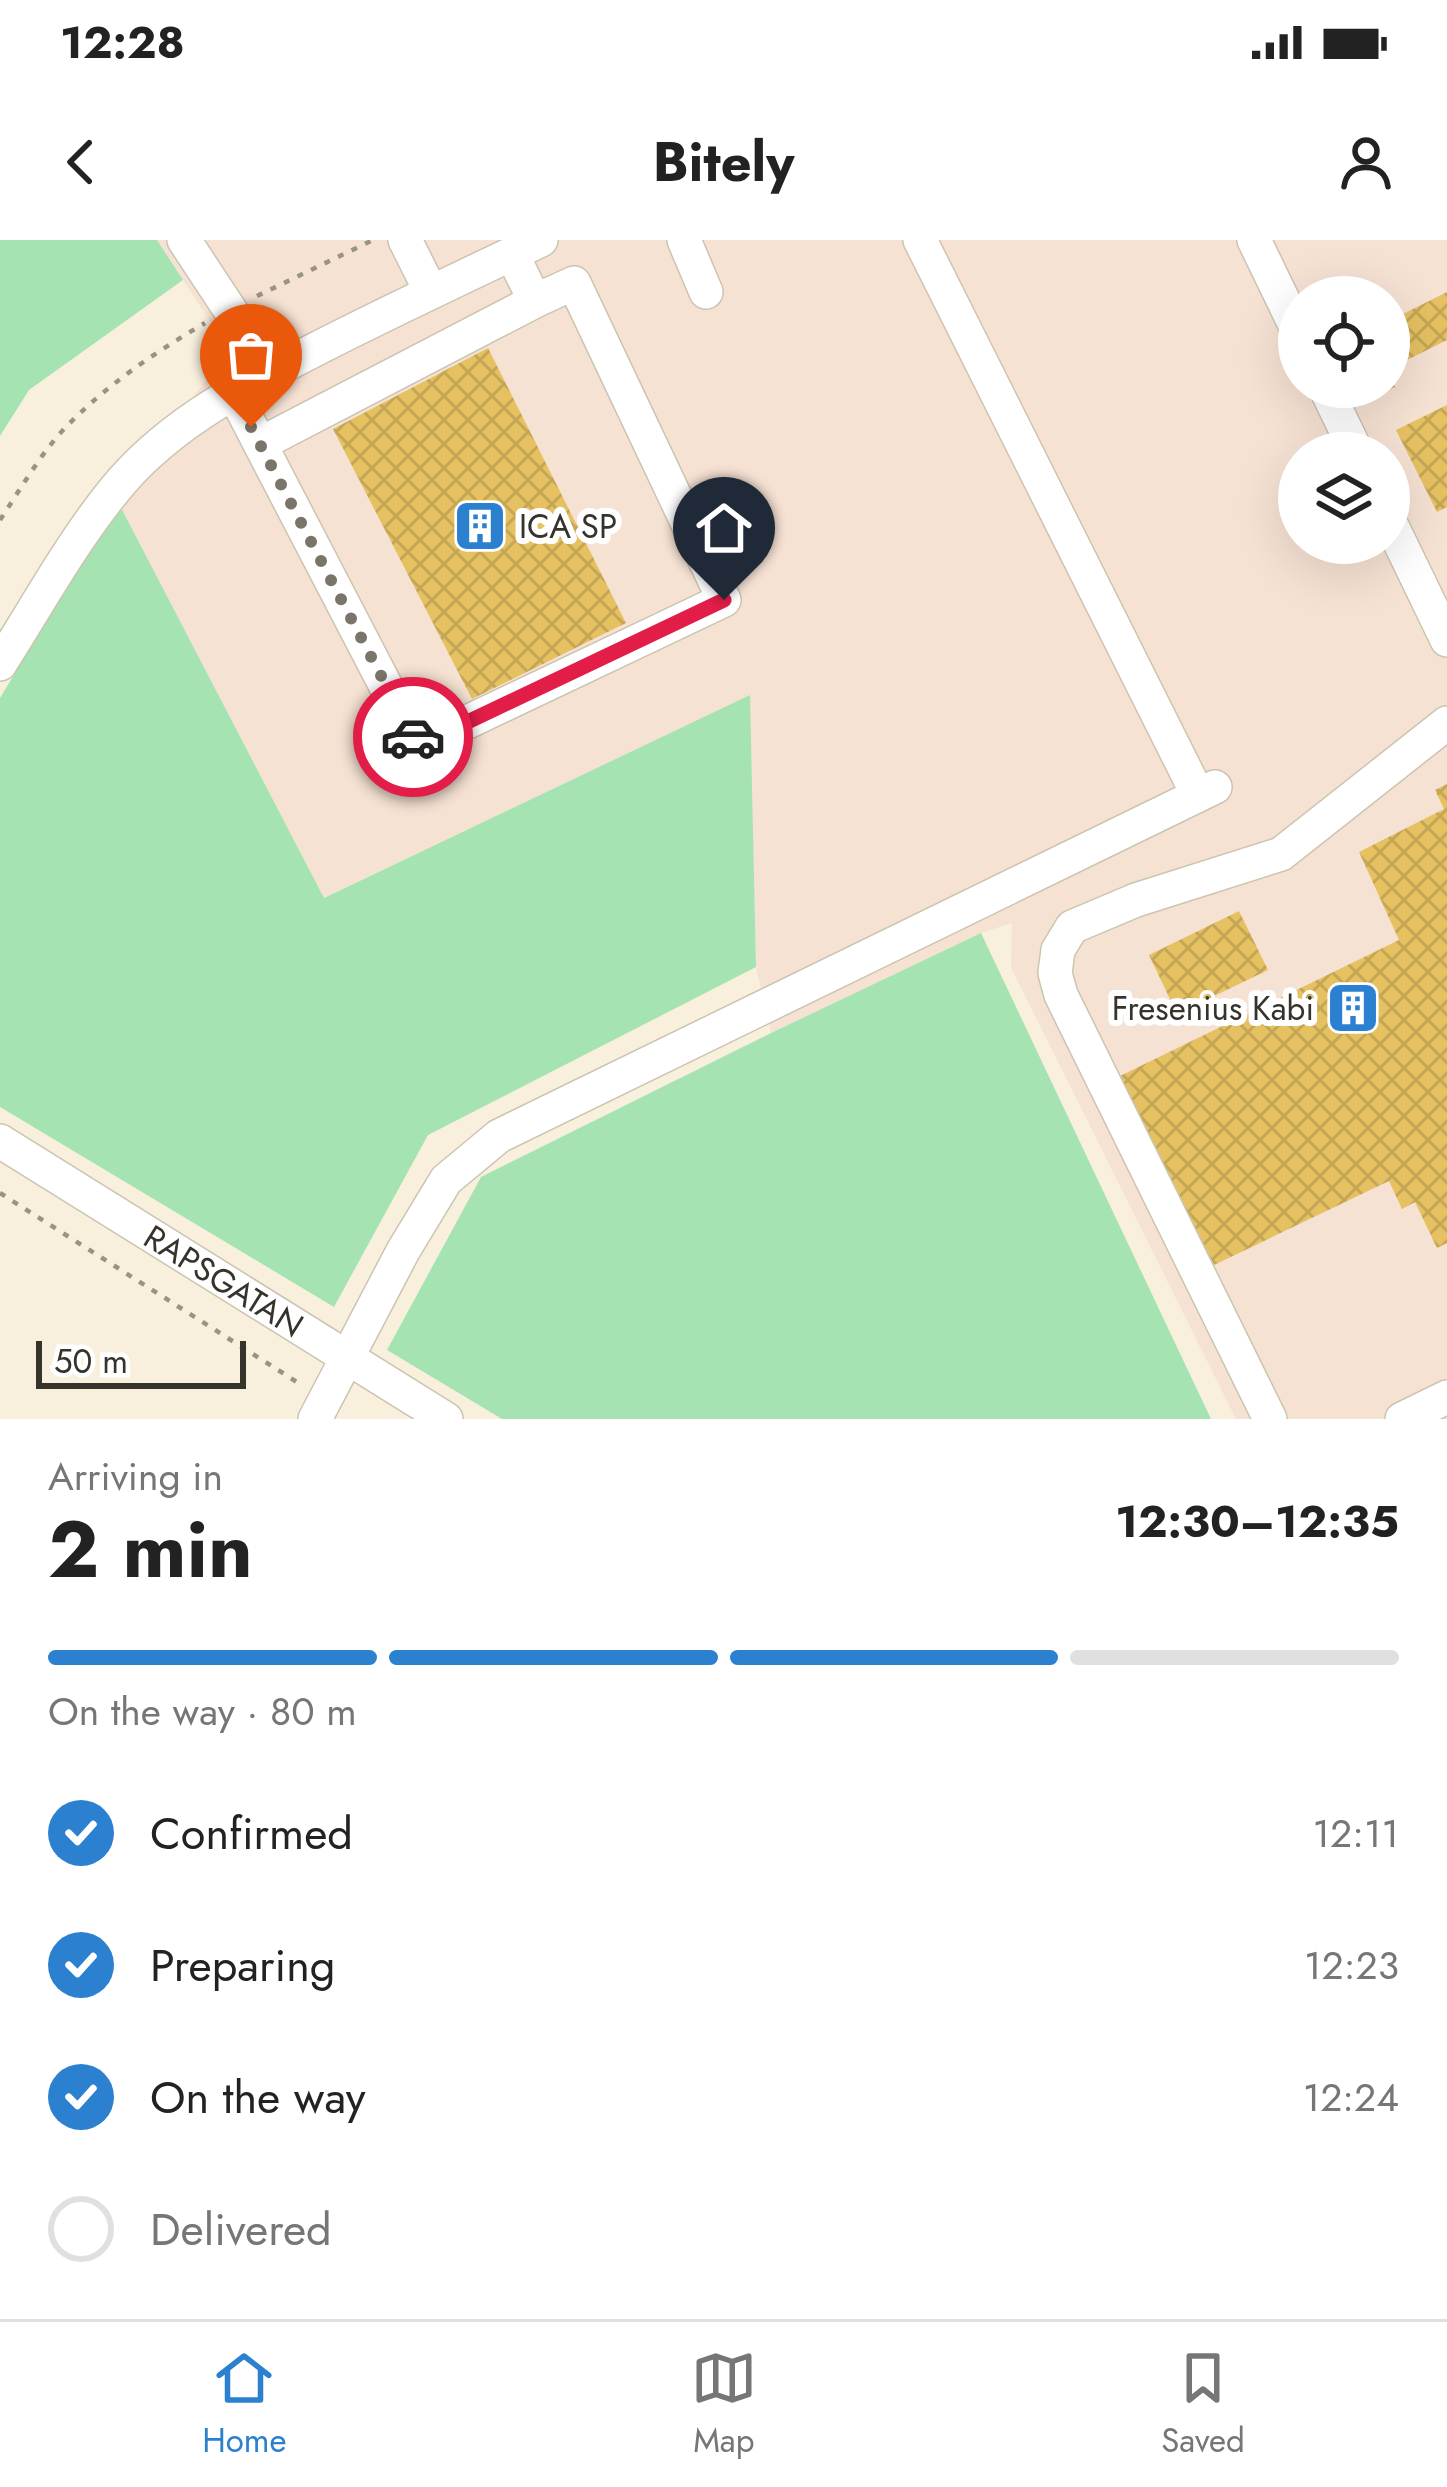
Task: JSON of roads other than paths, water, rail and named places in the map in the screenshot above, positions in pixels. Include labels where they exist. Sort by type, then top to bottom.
[{"type":"street","points":[[184,240],[271,372]]},
{"type":"street","points":[[405,240],[430,292]]},
{"type":"street","points":[[684,240],[706,292]]},
{"type":"street","points":[[320,1410],[446,1180],[499,1136],[1206,791],[920,240]]},
{"type":"street","points":[[1254,240],[1278,290]]},
{"type":"street","points":[[0,664],[122,481],[187,422],[271,372],[526,247],[535,301]]},
{"type":"street","points":[[234,394],[417,746],[724,600],[574,284],[260,444]]},
{"type":"street","points":[[1410,563],[1447,640]]},
{"type":"street","points":[[1270,1419],[1061,995],[1055,973],[1058,950],[1072,927],[1136,900],[1281,854],[1447,723]]},
{"type":"street","name":"RAPSGATAN","points":[[0,1141],[446,1419]]},
{"type":"street","points":[[1402,1419],[1447,1397]]},
{"type":"place","name":"ICA SP","points":[[480,526]]},
{"type":"place","name":"Fresenius Kabi","points":[[1353,1008]]}]
